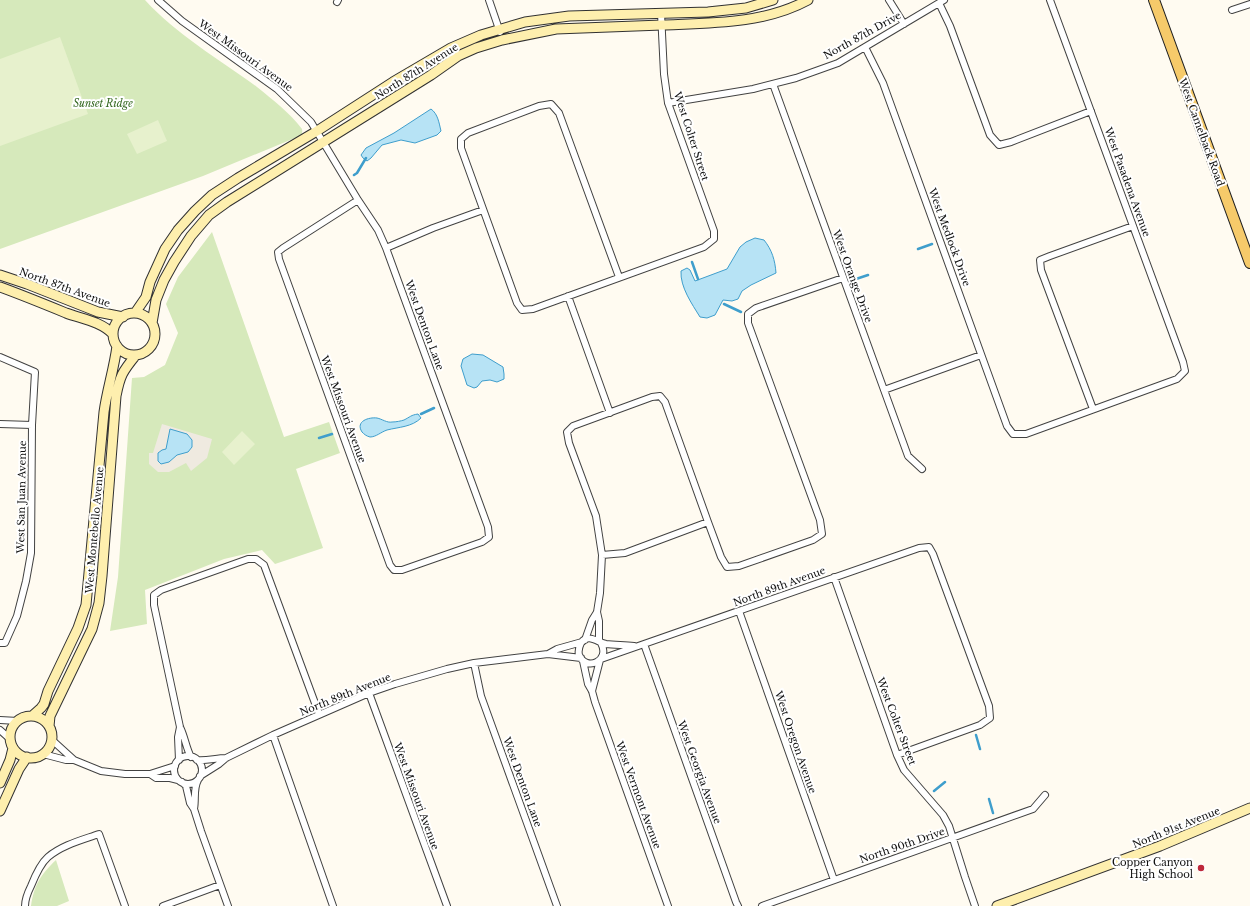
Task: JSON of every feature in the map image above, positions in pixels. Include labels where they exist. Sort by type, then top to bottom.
[{"type":"main road","name":"West Camelback Road","points":[[1154,0],[1250,264]]},
{"type":"street","name":"West Missouri Avenue","points":[[158,0],[182,21],[277,89],[311,122],[317,131]]},
{"type":"street","points":[[489,0],[502,40]]},
{"type":"street","name":"North 87th Avenue","points":[[152,323],[156,300],[164,280],[190,236],[209,215],[227,202],[431,75],[458,56],[476,48],[502,40],[556,29],[731,22],[770,14],[808,0]]},
{"type":"street","points":[[889,0],[904,24]]},
{"type":"street","name":"West Pasadena Avenue","points":[[1050,0],[1185,371],[1177,379],[1093,409]]},
{"type":"street","name":"North 87th Avenue","points":[[135,314],[146,297],[150,282],[165,249],[178,230],[212,195],[436,56],[481,35],[525,22],[569,16],[728,10],[746,8],[769,1]]},
{"type":"street","points":[[769,1],[770,14]]},
{"type":"street","points":[[941,1],[990,135],[999,144],[1011,142],[1091,111]]},
{"type":"street","name":"North 87th Drive","points":[[668,103],[753,89],[796,78],[838,62],[941,1]]},
{"type":"street","points":[[1232,10],[1250,4]]},
{"type":"street","name":"West Colter Street","points":[[619,277],[704,247],[714,239],[714,231],[668,103],[664,74],[661,13]]},
{"type":"street","name":"West Medlock Drive","points":[[865,47],[884,83],[1007,426],[1013,434],[1026,434],[1093,409]]},
{"type":"street","name":"West Orange Drive","points":[[774,84],[842,278],[908,456],[922,469]]},
{"type":"street","points":[[551,104],[559,113],[619,277],[533,309],[522,310],[517,303],[483,210],[461,148],[461,139],[468,133],[539,106],[551,104]]},
{"type":"street","name":"West Denton Lane","points":[[317,131],[358,200],[378,230],[386,248],[488,528],[489,537],[482,542],[402,570],[394,570]]},
{"type":"street","name":"West Missouri Avenue","points":[[358,200],[278,252],[390,565],[394,570]]},
{"type":"street","points":[[386,248],[433,228],[483,210]]},
{"type":"street","points":[[1093,409],[1042,270],[1040,260],[1133,226]]},
{"type":"street","name":"North 87th Avenue","points":[[0,275],[98,312],[122,317]]},
{"type":"street","points":[[592,691],[600,659],[604,650],[600,642],[597,612],[600,593],[602,555],[596,516],[569,443],[567,432],[573,426],[652,397],[660,396],[665,402],[721,557],[727,567],[739,566],[813,540],[822,534],[820,520],[748,323],[748,314],[756,308],[842,278]]},
{"type":"street","points":[[0,287],[67,313],[95,322],[109,329],[113,334]]},
{"type":"street","points":[[568,296],[610,413]]},
{"type":"street","points":[[128,314],[135,314],[142,315],[152,323],[155,334],[152,345],[145,352],[136,355],[125,353],[117,346],[113,334],[114,327],[122,317],[128,314]]},
{"type":"street","name":"West Montebello Avenue","points":[[32,716],[44,704],[48,691],[78,628],[86,605],[106,394],[115,361],[117,346]]},
{"type":"street","name":"West Montebello Avenue","points":[[49,726],[50,716],[92,628],[99,603],[116,396],[120,378],[136,355]]},
{"type":"street","points":[[884,390],[981,355]]},
{"type":"street","name":"West San Juan Avenue","points":[[0,357],[35,372],[32,425],[31,553],[17,616],[3,643]]},
{"type":"street","points":[[0,424],[32,425]]},
{"type":"street","points":[[602,555],[625,552],[708,522]]},
{"type":"street","name":"North 89th Avenue","points":[[600,659],[919,548],[929,547],[933,554],[989,706],[990,718],[980,725],[897,755]]},
{"type":"street","points":[[194,809],[196,801],[195,785],[199,778],[201,767],[197,760],[191,757],[188,752],[185,738],[180,727],[154,605],[154,595],[161,590],[219,569],[248,559],[256,559],[264,566],[319,714]]},
{"type":"street","name":"West Colter Street","points":[[834,577],[897,755],[904,770],[943,815],[949,826],[964,877],[976,906]]},
{"type":"street","name":"West Oregon Avenue","points":[[739,611],[834,880]]},
{"type":"street","points":[[597,612],[578,652],[582,659],[590,663],[594,663],[600,659]]},
{"type":"street","points":[[583,641],[590,638],[600,642]]},
{"type":"street","name":"North 89th Avenue","points":[[548,654],[583,641]]},
{"type":"street","name":"North 89th Avenue","points":[[600,642],[635,646]]},
{"type":"street","name":"West Georgia Avenue","points":[[644,644],[738,906]]},
{"type":"street","name":"North 89th Avenue","points":[[199,778],[226,758],[273,735],[319,714],[394,684],[474,663],[548,654],[582,659]]},
{"type":"street","name":"West Vermont Avenue","points":[[582,659],[588,684],[592,691],[668,906]]},
{"type":"street","name":"West Denton Lane","points":[[474,663],[481,696],[557,906]]},
{"type":"street","name":"West Missouri Avenue","points":[[369,693],[447,906]]},
{"type":"street","points":[[0,730],[12,743],[19,754],[27,758],[38,757],[43,754],[48,750],[52,740],[49,726],[39,718],[26,716],[18,721],[13,726],[11,732],[12,743],[10,760],[0,783]]},
{"type":"street","points":[[0,720],[18,721]]},
{"type":"street","points":[[179,760],[178,736],[180,727]]},
{"type":"street","points":[[273,735],[333,906]]},
{"type":"street","points":[[52,740],[74,760]]},
{"type":"street","points":[[43,754],[66,760],[74,760],[101,770],[125,774],[150,774],[175,766],[179,760],[191,757]]},
{"type":"street","points":[[0,811],[19,769],[27,758]]},
{"type":"street","name":"North 89th Avenue","points":[[197,760],[205,761],[217,758],[226,758]]},
{"type":"street","points":[[175,766],[176,776],[186,786],[190,803],[194,809],[200,831],[228,906]]},
{"type":"street","points":[[150,774],[156,778],[170,778],[190,784],[199,778]]},
{"type":"street","name":"North 90th Drive","points":[[762,906],[1033,809],[1045,795]]},
{"type":"street","name":"North 91st Avenue","points":[[998,906],[1160,846],[1250,808]]},
{"type":"street","points":[[25,906],[25,901],[39,868],[48,857],[61,849],[99,834],[125,906]]},
{"type":"street","points":[[163,906],[220,885]]},
{"type":"green space","name":"Sunset Ridge","points":[[0,0],[145,0],[157,13],[184,36],[257,87],[281,106],[302,129],[300,138],[297,140],[295,138],[203,176],[0,249]]},
{"type":"green space","points":[[60,37],[88,114],[0,146],[0,59]]},
{"type":"green space","points":[[158,120],[167,141],[137,154],[127,134]]},
{"type":"green space","points":[[212,232],[284,437],[329,422],[340,453],[296,469],[323,548],[275,564],[262,550],[224,559],[145,590],[147,624],[110,631],[118,577],[132,378],[144,377],[165,365],[178,333],[166,304],[178,277]]},
{"type":"green space","points":[[242,431],[255,444],[234,465],[222,452]]},
{"type":"green space","points":[[56,860],[69,901],[57,906],[31,906],[34,892],[39,880]]},
{"type":"shaded area","points":[[162,424],[212,439],[207,458],[191,471],[186,463],[169,472],[158,472],[149,464],[149,453],[153,453]]},
{"type":"water","points":[[431,109],[437,116],[439,122],[441,131],[437,135],[415,143],[401,140],[382,145],[367,161],[363,158],[361,155],[366,148],[394,133]]},
{"type":"water","points":[[755,238],[764,240],[771,251],[776,273],[742,291],[738,299],[732,301],[723,300],[715,315],[707,318],[700,317],[684,289],[681,271],[687,268],[690,270],[695,281],[727,269],[740,247],[746,242]]},
{"type":"water","points":[[472,354],[483,355],[503,367],[504,379],[497,382],[490,380],[482,381],[477,387],[474,388],[467,385],[461,366],[463,359]]},
{"type":"water","points":[[418,414],[421,418],[414,423],[387,430],[372,437],[365,435],[360,428],[360,425],[364,420],[370,418],[395,422]]},
{"type":"water","points":[[170,429],[187,434],[192,440],[192,447],[188,452],[177,455],[169,462],[161,464],[158,461],[158,453],[166,449]]},
{"type":"waterway","points":[[354,175],[357,173],[366,158]]},
{"type":"waterway","points":[[918,249],[932,244]]},
{"type":"waterway","points":[[692,262],[698,279]]},
{"type":"waterway","points":[[853,280],[868,275]]},
{"type":"waterway","points":[[724,304],[741,312]]},
{"type":"waterway","points":[[421,414],[434,408]]},
{"type":"waterway","points":[[319,438],[332,434]]},
{"type":"waterway","points":[[976,735],[980,749]]},
{"type":"waterway","points":[[934,791],[945,782]]},
{"type":"waterway","points":[[989,799],[993,813]]},
{"type":"place","name":"Copper Canyon High School","points":[[1201,868]]}]
